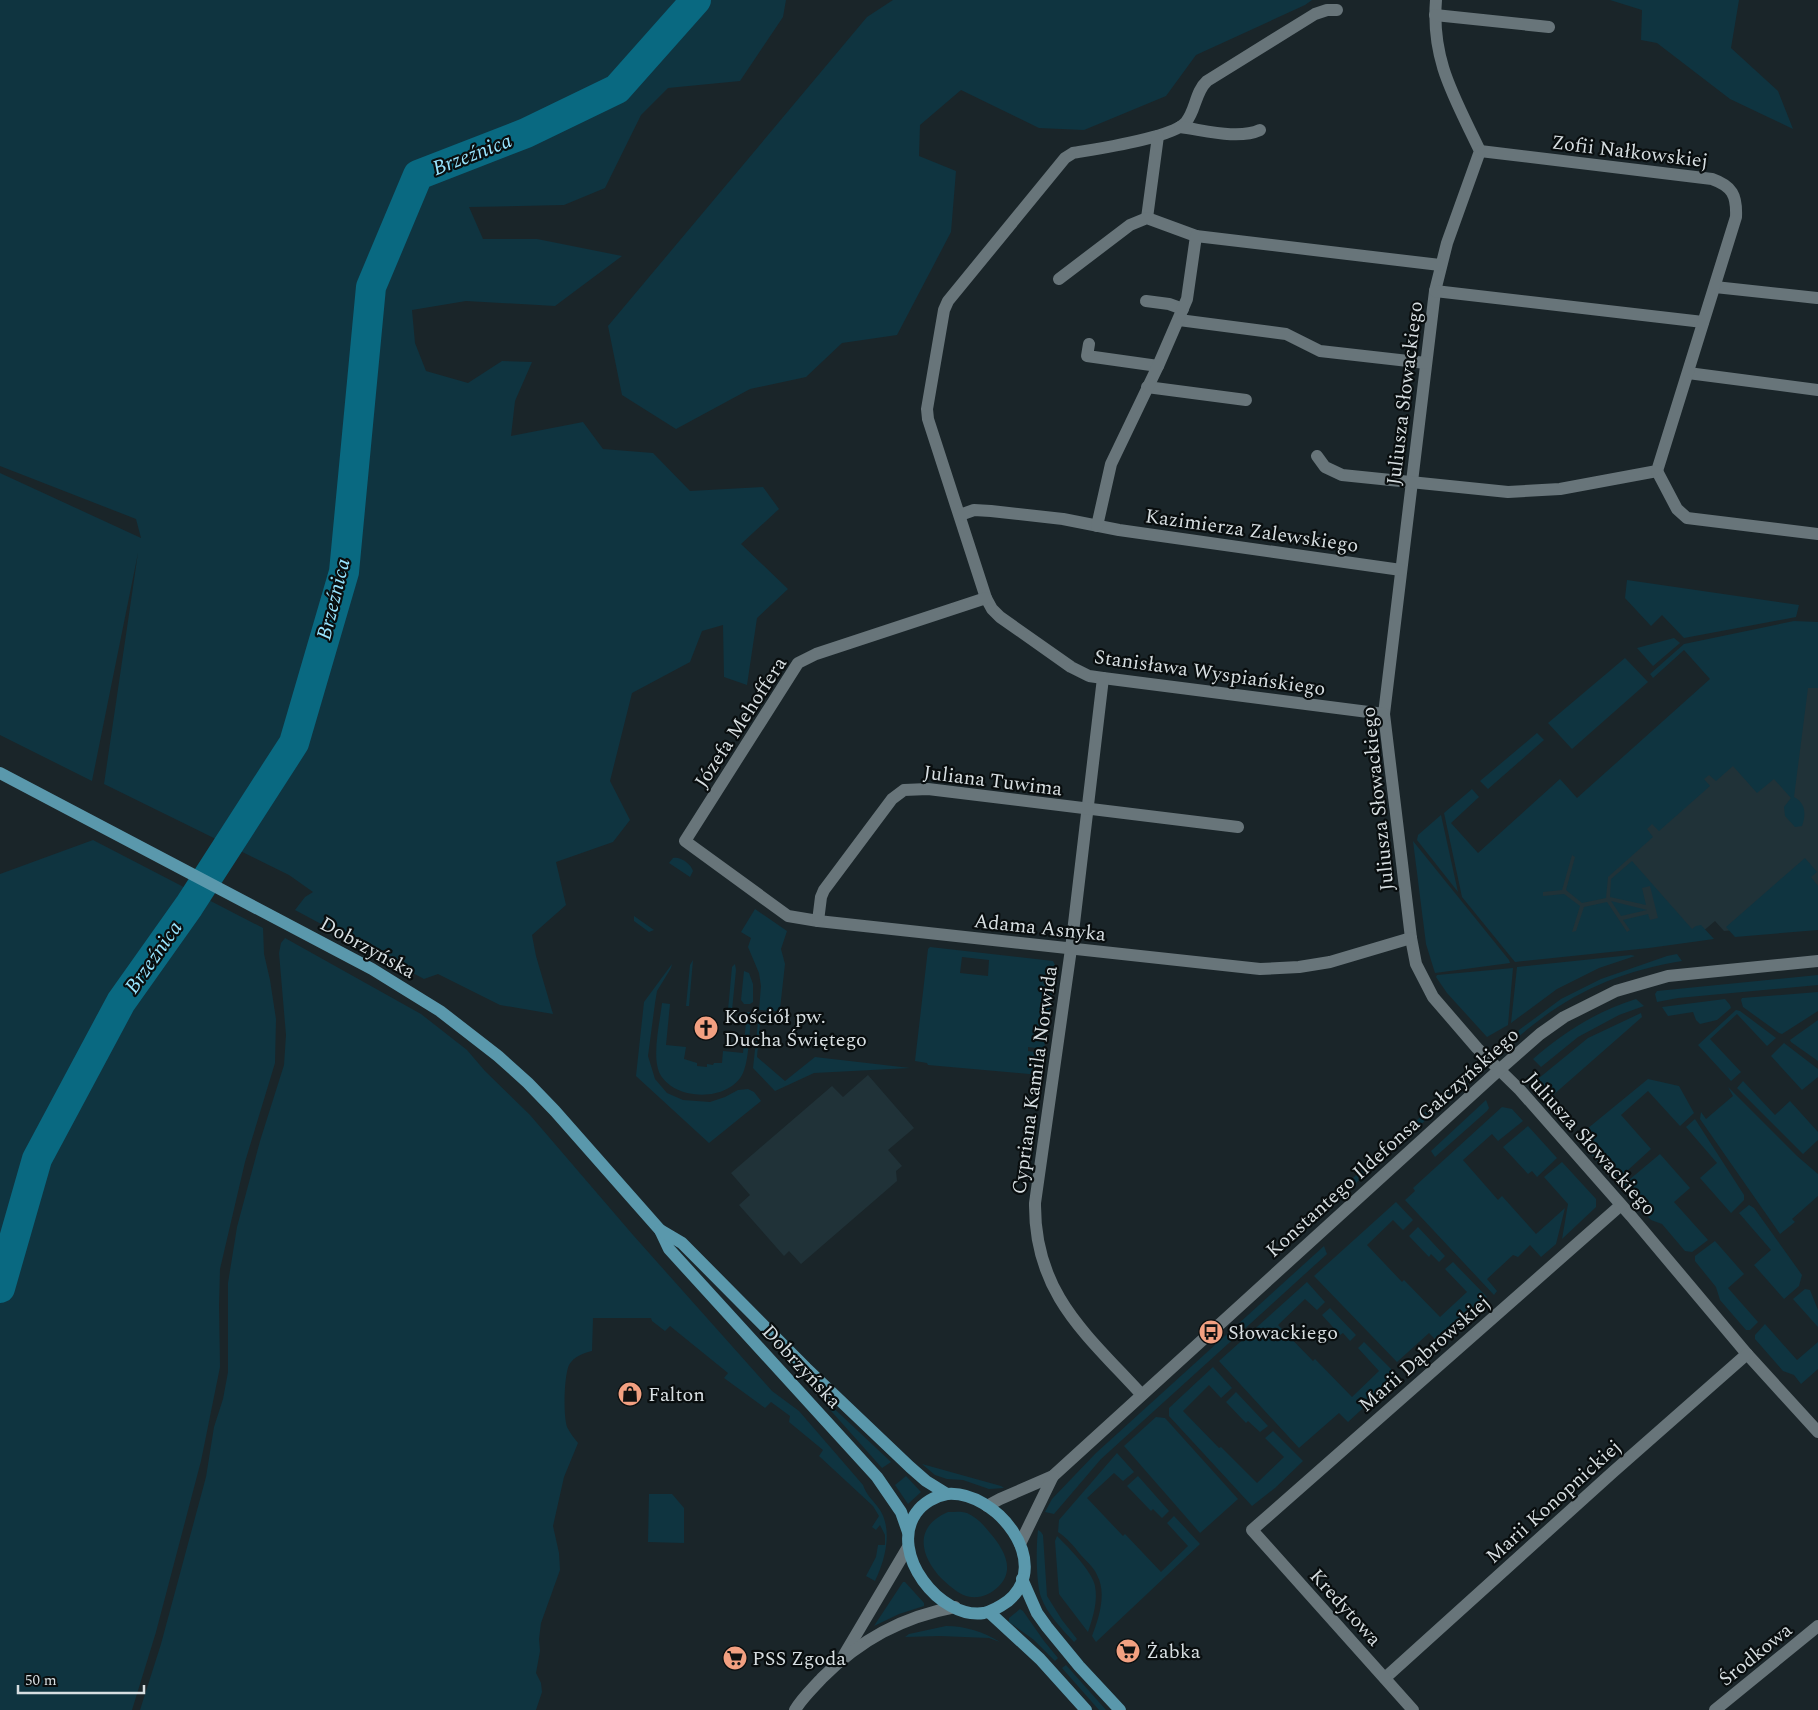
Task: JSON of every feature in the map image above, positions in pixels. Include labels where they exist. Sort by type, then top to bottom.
[{"type":"main road","name":"Dobrzyńska","points":[[0,773],[372,969],[440,1011],[498,1056],[555,1111],[660,1230],[669,1249],[825,1418],[884,1486],[901,1512],[908,1532]]},
{"type":"main road","name":"Dobrzyńska","points":[[660,1230],[682,1243],[806,1368],[910,1467],[926,1481],[947,1494]]},
{"type":"main road","points":[[947,1494],[967,1496],[987,1506],[1010,1526],[1020,1544],[1024,1562],[1022,1579],[1014,1595],[1003,1604],[989,1612],[974,1613],[956,1607],[941,1598],[922,1579],[911,1560],[908,1547],[908,1532],[914,1516],[921,1507],[932,1499],[947,1494]]},
{"type":"main road","points":[[1022,1579],[1037,1613],[1047,1627],[1079,1666],[1120,1710]]},
{"type":"main road","points":[[989,1612],[1040,1659],[1086,1710]]},
{"type":"street","points":[[1436,0],[1435,15],[1439,55],[1446,79],[1480,151]]},
{"type":"street","points":[[1180,127],[1186,122],[1199,91],[1207,81],[1315,14],[1326,10],[1337,10]]},
{"type":"street","points":[[1435,15],[1549,27]]},
{"type":"street","name":"Stanisława Wyspiańskiego","points":[[1260,130],[1240,135],[1180,127],[1158,136],[1073,153],[1065,158],[948,301],[944,310],[927,409],[928,418],[986,598],[992,609],[1004,620],[1071,667],[1089,676],[1384,714]]},
{"type":"street","points":[[1147,218],[1158,136]]},
{"type":"street","name":"Juliusza Słowackiego","points":[[1480,151],[1440,265],[1426,363],[1384,714],[1411,938],[1416,964],[1433,997],[1477,1048],[1520,1090],[1621,1205],[1747,1354],[1818,1432]]},
{"type":"street","name":"Zofii Nałkowskiej","points":[[1480,151],[1712,180],[1725,184],[1733,194],[1737,205],[1736,217],[1658,471]]},
{"type":"street","points":[[1059,279],[1130,225],[1147,218],[1196,236],[1440,265]]},
{"type":"street","points":[[1097,526],[1112,464],[1187,299],[1196,236]]},
{"type":"street","points":[[1714,287],[1817,298]]},
{"type":"street","points":[[1436,291],[1704,322]]},
{"type":"street","points":[[1146,301],[1169,304],[1181,314],[1286,334],[1320,352],[1426,363]]},
{"type":"street","points":[[1089,344],[1087,356],[1158,366]]},
{"type":"street","points":[[1688,373],[1818,390]]},
{"type":"street","points":[[1147,387],[1246,400]]},
{"type":"street","points":[[1317,456],[1325,467],[1342,475],[1508,492],[1560,488],[1658,471],[1677,509],[1687,518],[1818,534]]},
{"type":"street","name":"Kazimierza Zalewskiego","points":[[960,515],[974,510],[991,510],[1063,519],[1097,526],[1401,570]]},
{"type":"street","name":"Józefa Mehoffera","points":[[685,842],[798,663],[816,654],[986,598]]},
{"type":"street","name":"Cypriana Kamila Norwida","points":[[1104,678],[1071,949],[1035,1203],[1035,1219],[1039,1247],[1051,1284],[1073,1320],[1141,1394]]},
{"type":"street","name":"Juliana Tuwima","points":[[818,921],[821,897],[824,890],[892,798],[904,790],[928,789],[1238,827]]},
{"type":"street","name":"Adama Asnyka","points":[[685,842],[788,916],[818,921],[1229,967],[1278,969],[1299,968],[1330,962],[1411,938]]},
{"type":"street","name":"Konstantego Ildefonsa Gałczyńskiego","points":[[987,1506],[1053,1476],[1499,1070],[1540,1034],[1564,1017],[1616,991],[1668,976],[1818,962]]},
{"type":"street","name":"Marii Dąbrowskiej","points":[[1252,1530],[1621,1205]]},
{"type":"street","name":"Marii Konopnickiej","points":[[1385,1678],[1747,1354]]},
{"type":"street","name":"Konstantego Ildefonsa Gałczyńskiego","points":[[1020,1544],[1053,1476]]},
{"type":"street","name":"Kredytowa","points":[[1252,1530],[1413,1710]]},
{"type":"street","points":[[843,1657],[908,1547]]},
{"type":"street","points":[[795,1710],[808,1692],[843,1657],[880,1633],[908,1619],[956,1607]]},
{"type":"street","name":"Środkowa","points":[[1715,1710],[1818,1626]]},
{"type":"shaded area","points":[[0,0],[786,0],[783,17],[740,81],[668,88],[641,115],[605,188],[564,205],[469,207],[483,239],[537,239],[622,256],[555,306],[466,301],[412,310],[415,343],[426,371],[468,383],[502,361],[532,362],[515,401],[511,436],[583,422],[603,449],[653,453],[690,491],[763,487],[779,509],[741,544],[788,589],[757,618],[747,685],[724,677],[723,625],[702,631],[690,662],[632,693],[610,781],[630,820],[613,842],[556,862],[566,905],[532,935],[536,956],[553,1014],[500,1005],[438,974],[424,979],[295,910],[305,897],[313,892],[289,875],[104,784],[138,553],[92,781],[0,735],[0,473],[141,538],[136,519],[0,466]]},
{"type":"shaded area","points":[[893,0],[1312,0],[1305,5],[1196,55],[1166,96],[1084,130],[1039,128],[961,90],[920,125],[919,156],[956,171],[951,232],[897,335],[842,343],[806,377],[750,389],[676,429],[622,395],[608,326],[867,17]]},
{"type":"shaded area","points":[[1610,0],[1739,0],[1731,48],[1778,91],[1793,129],[1730,99],[1657,43],[1641,40],[1642,10]]},
{"type":"shaded area","points":[[1627,580],[1799,605],[1796,617],[1684,638],[1662,615],[1651,626],[1625,598]]},
{"type":"shaded area","points":[[1794,621],[1818,622],[1818,688],[1808,688],[1794,797],[1803,806],[1804,818],[1802,826],[1795,827],[1785,816],[1784,807],[1791,798],[1774,779],[1757,793],[1733,766],[1716,781],[1709,775],[1704,779],[1710,786],[1659,831],[1652,824],[1647,829],[1653,837],[1608,877],[1606,898],[1582,903],[1566,890],[1575,857],[1572,855],[1562,890],[1543,892],[1543,896],[1564,894],[1580,906],[1572,932],[1576,931],[1584,907],[1607,902],[1627,932],[1630,930],[1623,920],[1648,914],[1650,920],[1658,918],[1650,886],[1642,888],[1646,905],[1610,897],[1611,879],[1632,861],[1692,929],[1701,925],[1714,939],[1515,962],[1462,897],[1444,813],[1472,789],[1479,797],[1451,823],[1478,853],[1560,779],[1577,798],[1710,679],[1684,650],[1653,678],[1650,674],[1684,644]]},
{"type":"shaded area","points":[[1674,638],[1680,643],[1653,666],[1637,648]]},
{"type":"shaded area","points":[[1818,648],[1818,923],[1724,931],[1715,921],[1701,933],[1562,945],[1515,886]]},
{"type":"shaded area","points":[[1625,658],[1648,682],[1572,749],[1548,723]]},
{"type":"shaded area","points":[[1537,733],[1544,740],[1488,789],[1480,781]]},
{"type":"shaded area","points":[[1441,815],[1458,892],[1417,840],[1418,835]]},
{"type":"shaded area","points":[[93,840],[263,928],[264,954],[276,1019],[275,1063],[245,1162],[220,1269],[220,1367],[201,1461],[156,1632],[132,1710],[0,1710],[0,874]]},
{"type":"shaded area","points":[[1413,841],[1510,963],[1435,973],[1426,944]]},
{"type":"shaded area","points":[[673,858],[682,859],[690,866],[693,871],[690,877],[669,863]]},
{"type":"shaded area","points":[[1805,858],[1817,872],[1811,877],[1818,886],[1818,930],[1735,937],[1726,927]]},
{"type":"shaded area","points":[[1611,901],[1647,910],[1621,916]]},
{"type":"shaded area","points":[[755,909],[787,931],[781,949],[785,964],[780,1009],[776,1011],[759,1010],[761,986],[759,973],[748,947],[751,938],[741,932]]},
{"type":"shaded area","points":[[634,916],[654,930],[649,932],[634,921]]},
{"type":"shaded area","points":[[285,938],[421,1014],[467,1050],[485,1071],[530,1115],[633,1235],[772,1391],[799,1411],[863,1485],[880,1510],[886,1527],[887,1536],[884,1555],[875,1581],[866,1576],[876,1557],[878,1545],[885,1545],[885,1535],[880,1525],[876,1530],[872,1527],[879,1516],[873,1506],[819,1456],[823,1450],[789,1422],[790,1416],[771,1402],[765,1408],[724,1378],[728,1373],[670,1326],[665,1331],[652,1321],[651,1318],[593,1318],[592,1351],[576,1357],[567,1370],[565,1386],[566,1421],[568,1429],[578,1443],[564,1477],[553,1526],[559,1553],[560,1570],[541,1623],[540,1651],[536,1673],[541,1683],[542,1692],[536,1710],[140,1710],[161,1644],[206,1477],[214,1427],[223,1399],[228,1372],[228,1283],[237,1227],[260,1141],[284,1065],[286,1035],[279,953],[281,943]]},
{"type":"shaded area","points":[[930,947],[1053,961],[1056,967],[1044,1049],[1028,1047],[1028,1051],[1043,1053],[1040,1075],[928,1065],[927,1063],[915,1061],[928,949]],"holes":[[[962,957],[989,960],[988,976],[960,973]]]},
{"type":"shaded area","points":[[1677,954],[1682,961],[1636,971],[1574,997],[1517,1038],[1519,1030],[1561,999],[1601,979]]},
{"type":"shaded area","points":[[1635,956],[1599,968],[1557,989],[1511,1023],[1517,967]]},
{"type":"shaded area","points":[[693,960],[689,1006],[686,1006],[690,965]]},
{"type":"shaded area","points":[[672,964],[657,991],[655,1003],[648,1056],[655,1079],[667,1093],[683,1100],[710,1102],[738,1090],[748,1089],[754,1092],[761,1101],[709,1143],[636,1076],[644,1002]]},
{"type":"shaded area","points":[[735,964],[732,1010],[728,1010],[732,967]]},
{"type":"shaded area","points":[[1513,968],[1508,1025],[1487,1037],[1447,993],[1436,977],[1437,975]]},
{"type":"shaded area","points":[[744,971],[749,973],[753,984],[753,1002],[750,1004],[744,1004],[741,1000]]},
{"type":"shaded area","points":[[1818,975],[1818,985],[1678,998],[1657,1002],[1655,994],[1657,991]]},
{"type":"shaded area","points":[[1818,992],[1818,1011],[1782,1034],[1743,1007],[1741,1000],[1742,998]]},
{"type":"shaded area","points":[[1636,999],[1644,1006],[1619,1015],[1578,1037],[1541,1067],[1533,1059],[1581,1023]]},
{"type":"shaded area","points":[[1725,999],[1731,1008],[1717,1020],[1700,1024],[1693,1012],[1668,1016],[1662,1007]]},
{"type":"shaded area","points":[[662,1003],[670,1004],[666,1045],[686,1047],[684,1059],[697,1063],[697,1066],[707,1067],[707,1064],[722,1063],[723,1051],[743,1053],[747,1012],[751,1012],[747,1060],[743,1073],[736,1083],[726,1090],[714,1094],[701,1095],[676,1089],[666,1082],[659,1072],[656,1056]]},
{"type":"shaded area","points":[[1736,1010],[1776,1038],[1767,1046],[1737,1014],[1710,1039],[1741,1072],[1731,1081],[1698,1045]]},
{"type":"shaded area","points":[[759,1013],[761,1013],[757,1057],[785,1081],[815,1057],[910,1068],[814,1073],[775,1091],[753,1068]]},
{"type":"shaded area","points":[[1641,1013],[1642,1017],[1552,1096],[1567,1116],[1564,1124],[1535,1093],[1533,1083],[1588,1038]]},
{"type":"shaded area","points":[[1818,1020],[1818,1061],[1790,1040]]},
{"type":"shaded area","points":[[1784,1043],[1818,1069],[1818,1077],[1802,1090],[1771,1056]]},
{"type":"shaded area","points":[[868,1075],[914,1128],[888,1150],[902,1166],[896,1171],[897,1181],[801,1264],[789,1251],[784,1256],[739,1205],[750,1195],[731,1173],[832,1086],[843,1097]]},
{"type":"shaded area","points":[[1648,1079],[1679,1086],[1694,1113],[1680,1126],[1648,1091],[1621,1115],[1651,1149],[1616,1181],[1576,1138]]},
{"type":"shaded area","points":[[1460,1081],[1469,1081],[1296,1237],[1281,1248],[1279,1245]]},
{"type":"shaded area","points":[[1743,1081],[1775,1115],[1790,1101],[1818,1132],[1818,1140],[1803,1154],[1737,1088]]},
{"type":"shaded area","points":[[1728,1087],[1797,1156],[1818,1174],[1818,1196],[1792,1219],[1795,1222],[1780,1234],[1700,1119],[1701,1112],[1706,1119],[1733,1096]]},
{"type":"shaded area","points":[[1486,1100],[1489,1108],[1487,1111],[1435,1157],[1431,1151]]},
{"type":"shaded area","points":[[1502,1107],[1512,1109],[1523,1121],[1498,1141],[1492,1134],[1463,1160],[1498,1200],[1502,1196],[1536,1234],[1565,1208],[1556,1244],[1541,1257],[1530,1245],[1518,1257],[1513,1255],[1487,1279],[1497,1291],[1494,1295],[1405,1200],[1415,1191],[1413,1188]]},
{"type":"shaded area","points":[[1695,1119],[1744,1195],[1744,1200],[1731,1213],[1700,1178],[1717,1163],[1686,1127]]},
{"type":"shaded area","points":[[1528,1126],[1557,1158],[1537,1177],[1532,1171],[1528,1174],[1503,1147]]},
{"type":"shaded area","points":[[1660,1154],[1690,1188],[1674,1202],[1708,1240],[1692,1252],[1685,1251],[1662,1224],[1651,1220],[1623,1190],[1623,1185]]},
{"type":"shaded area","points":[[1562,1162],[1596,1199],[1596,1207],[1562,1239],[1568,1204],[1544,1177]]},
{"type":"shaded area","points":[[1396,1202],[1413,1220],[1403,1230],[1393,1220],[1367,1245],[1402,1282],[1404,1280],[1440,1317],[1467,1292],[1445,1269],[1453,1262],[1487,1297],[1438,1342],[1429,1333],[1397,1362],[1314,1276]]},
{"type":"shaded area","points":[[1749,1205],[1754,1208],[1802,1275],[1799,1286],[1784,1299],[1754,1265],[1771,1250],[1739,1213]]},
{"type":"shaded area","points":[[1418,1227],[1445,1256],[1439,1262],[1431,1254],[1429,1257],[1409,1236]]},
{"type":"shaded area","points":[[1715,1241],[1744,1274],[1728,1288],[1758,1322],[1750,1330],[1746,1330],[1720,1300],[1716,1287],[1695,1261],[1695,1256]]},
{"type":"shaded area","points":[[1324,1246],[1327,1254],[1101,1459],[1054,1514],[1045,1512],[1052,1499],[1096,1453]]},
{"type":"shaded area","points":[[1307,1282],[1325,1302],[1317,1310],[1305,1299],[1278,1325],[1352,1397],[1379,1371],[1358,1348],[1364,1342],[1398,1376],[1348,1422],[1339,1413],[1299,1448],[1219,1361]]},
{"type":"shaded area","points":[[1805,1289],[1810,1290],[1818,1310],[1818,1327],[1793,1299]]},
{"type":"shaded area","points":[[1330,1308],[1356,1335],[1350,1341],[1343,1333],[1340,1335],[1322,1315]]},
{"type":"shaded area","points":[[1765,1324],[1797,1360],[1818,1342],[1818,1369],[1801,1384],[1794,1375],[1783,1371],[1755,1339],[1755,1335]]},
{"type":"shaded area","points":[[1213,1367],[1232,1388],[1221,1398],[1209,1385],[1183,1411],[1257,1483],[1284,1457],[1265,1438],[1273,1431],[1303,1461],[1275,1488],[1252,1506],[1169,1416],[1169,1408]]},
{"type":"shaded area","points":[[1236,1392],[1268,1426],[1260,1432],[1248,1421],[1246,1423],[1226,1402]]},
{"type":"shaded area","points":[[825,1401],[891,1462],[882,1468],[824,1403]]},
{"type":"shaded area","points":[[1156,1417],[1165,1418],[1238,1499],[1200,1533],[1124,1446]]},
{"type":"shaded area","points":[[1117,1453],[1134,1472],[1123,1481],[1114,1473],[1087,1498],[1161,1572],[1188,1546],[1167,1523],[1174,1516],[1200,1544],[1096,1642],[1092,1636],[1101,1606],[1100,1582],[1092,1566],[1058,1532],[1059,1520]]},
{"type":"shaded area","points":[[922,1464],[1004,1488],[989,1489],[963,1480],[947,1479],[935,1475]]},
{"type":"shaded area","points":[[906,1476],[921,1492],[908,1504],[895,1485]]},
{"type":"shaded area","points":[[1138,1476],[1169,1511],[1162,1518],[1153,1509],[1151,1511],[1127,1486]]},
{"type":"shaded area","points":[[649,1494],[672,1494],[684,1508],[684,1543],[648,1542]]},
{"type":"shaded area","points":[[948,1512],[965,1512],[974,1517],[988,1530],[1003,1552],[1006,1559],[1007,1573],[999,1586],[990,1593],[975,1597],[959,1593],[942,1579],[929,1561],[925,1552],[925,1534],[929,1526],[937,1518]]},
{"type":"shaded area","points":[[1038,1530],[1043,1535],[1047,1596],[1077,1639],[1074,1642],[1051,1615],[1041,1597],[1037,1564]]},
{"type":"shaded area","points":[[1057,1536],[1085,1566],[1095,1586],[1095,1603],[1088,1632],[1059,1594],[1055,1541]]},
{"type":"shaded area","points":[[903,1582],[924,1603],[924,1606],[899,1614],[874,1626]]},
{"type":"shaded area","points":[[1020,1609],[1058,1658],[1055,1661],[1034,1640],[1009,1622],[1009,1618]]},
{"type":"shaded area","points":[[946,1626],[974,1630],[1000,1642],[989,1638],[905,1637],[909,1634]]},
{"type":"shaded area","points":[[1066,1665],[1106,1710],[1099,1710],[1062,1668]]},
{"type":"waterway","name":"Brzeźnica","points":[[0,1288],[37,1159],[121,1002],[189,906],[294,743],[344,572],[371,287],[418,175],[526,133],[617,89],[696,0]]},
{"type":"place","name":"Kościół pw. Ducha Świętego","points":[[706,1028]]},
{"type":"place","name":"Słowackiego","points":[[1211,1332]]},
{"type":"place","name":"Falton","points":[[630,1394]]},
{"type":"place","name":"Żabka","points":[[1128,1651]]},
{"type":"place","name":"PSS Zgoda","points":[[735,1658]]}]
